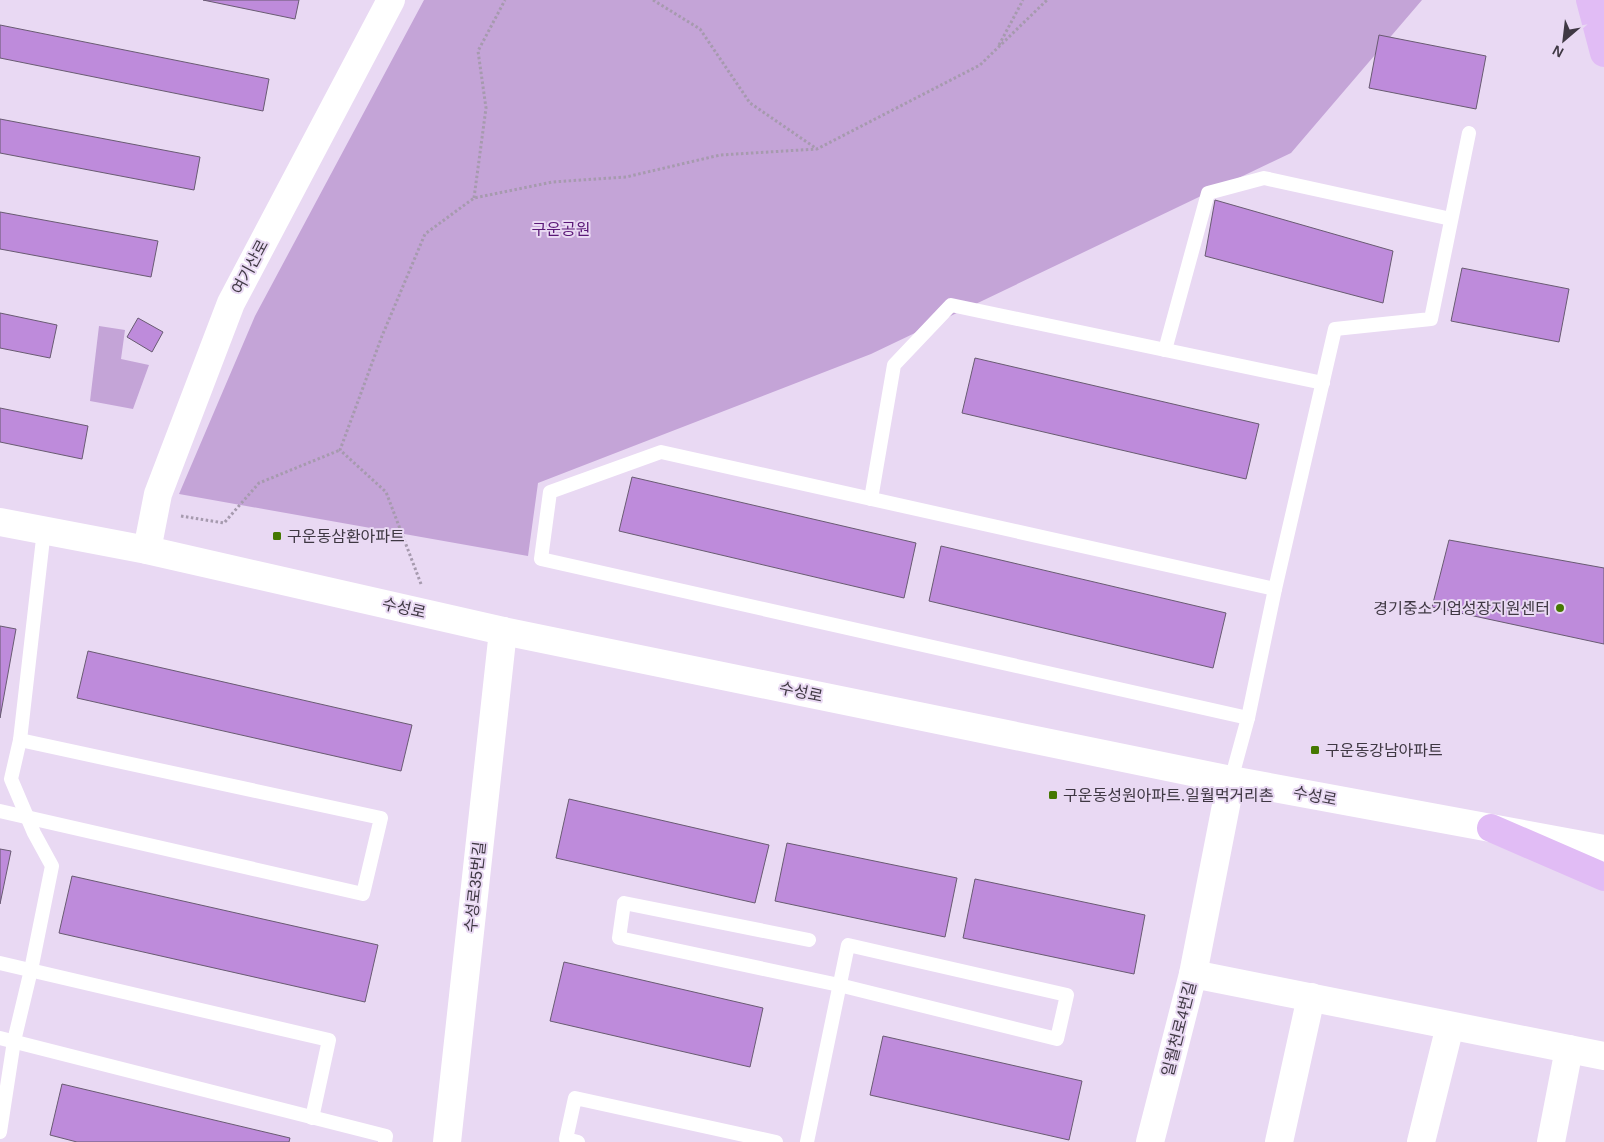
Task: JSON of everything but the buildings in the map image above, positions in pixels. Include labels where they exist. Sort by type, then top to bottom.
[{"type":"main road","points":[[1590,0],[1604,53]]},
{"type":"main road","points":[[1491,828],[1604,877]]},
{"type":"street","name":"여기산로","points":[[147,550],[158,494],[231,303],[391,0]]},
{"type":"street","name":"수성로","points":[[0,522],[147,550],[503,631],[1231,780],[1604,848]]},
{"type":"street","name":"수성로35번길","points":[[447,1142],[503,631]]},
{"type":"street","points":[[1193,974],[1231,780]]},
{"type":"street","name":"일월천로4번길","points":[[1150,1142],[1193,974],[1604,1056]]},
{"type":"street","points":[[1279,1142],[1311,997]]},
{"type":"street","points":[[1421,1142],[1450,1026]]},
{"type":"street","points":[[1551,1142],[1569,1049]]},
{"type":"lane","points":[[1231,780],[1248,718],[1275,589],[1335,329],[1431,319],[1469,133]]},
{"type":"lane","points":[[1165,350],[1208,193],[1264,178],[1451,219]]},
{"type":"lane","points":[[871,499],[894,365],[951,305],[1323,383]]},
{"type":"lane","points":[[1248,718],[541,559],[550,492],[661,452],[1275,589]]},
{"type":"lane","points":[[0,1132],[14,1041],[31,970],[52,866],[34,833],[11,779],[20,740],[44,530]]},
{"type":"lane","points":[[0,811],[362,894],[381,818],[20,740]]},
{"type":"lane","points":[[807,1142],[839,985],[848,946],[1067,995],[1057,1039],[839,985],[619,938],[624,903],[808,940]]},
{"type":"lane","points":[[0,963],[329,1040],[312,1118]]},
{"type":"lane","points":[[0,1038],[386,1136],[385,1142]]},
{"type":"lane","points":[[578,1142],[566,1140],[575,1098],[776,1142]]},
{"type":"path","points":[[474,198],[486,108],[478,51],[505,0]]},
{"type":"path","points":[[653,0],[700,29],[750,103],[817,149]]},
{"type":"path","points":[[998,48],[1023,0]]},
{"type":"path","points":[[154,512],[224,523],[259,483],[340,450],[382,336],[425,234],[474,198],[552,182],[626,177],[720,155],[817,149],[980,65],[1047,0]]},
{"type":"path","points":[[340,450],[386,492],[432,615]]},
{"type":"green space","name":"구운공원","points":[[424,0],[1422,0],[1291,153],[871,354],[538,483],[528,556],[179,494],[255,316]]},
{"type":"green space","points":[[99,326],[125,330],[121,359],[149,365],[133,409],[90,401]]},
{"type":"place","name":"구운동삼환아파트","points":[[277,536]]},
{"type":"place","name":"경기중소기업성장지원센터","points":[[1560,608]]},
{"type":"place","name":"구운동강남아파트","points":[[1315,750]]},
{"type":"place","name":"구운동성원아파트.일월먹거리촌","points":[[1053,795]]}]
